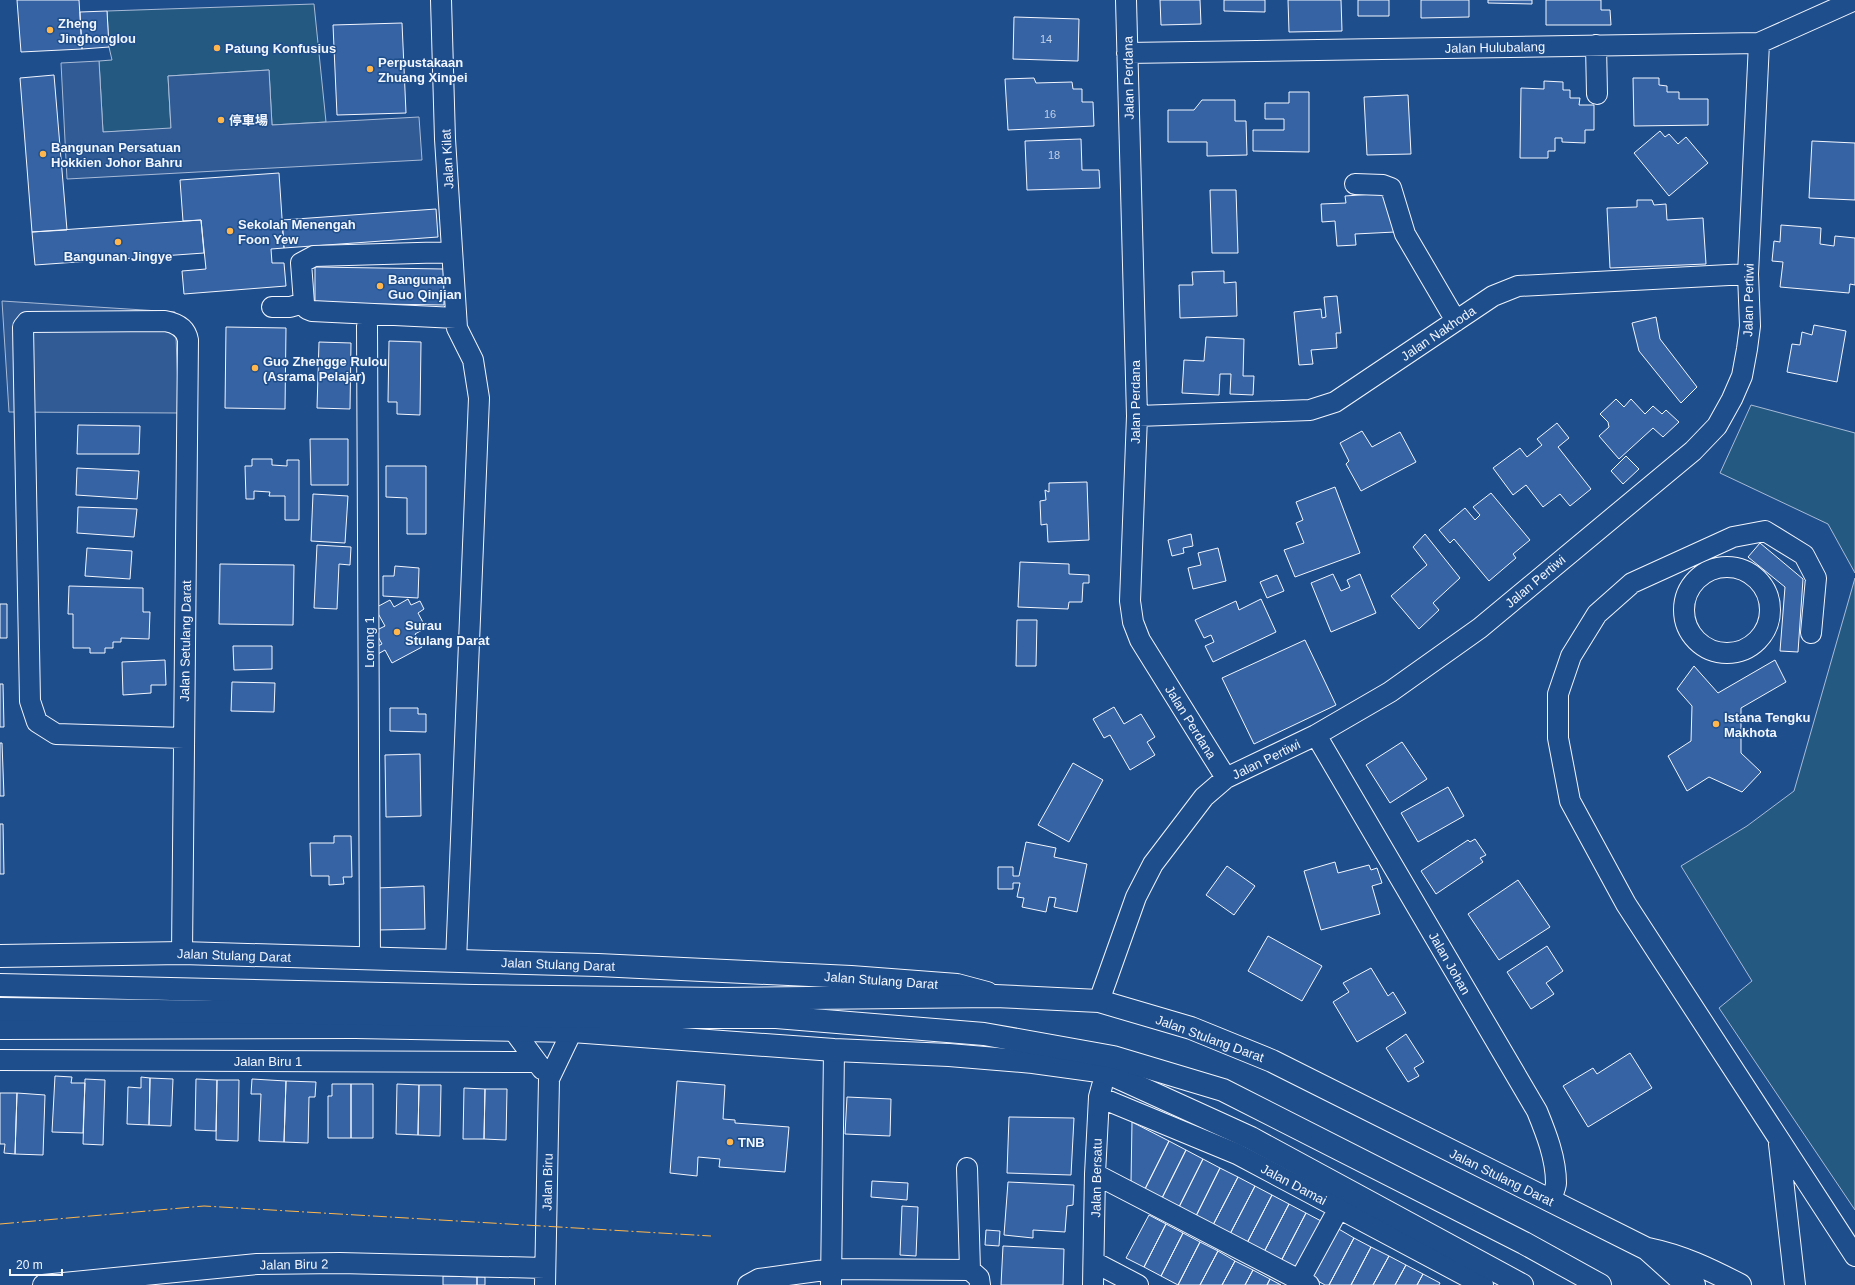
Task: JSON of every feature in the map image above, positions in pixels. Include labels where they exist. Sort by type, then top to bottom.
[{"type":"main road","name":"Jalan Stulang Darat","points":[[0,956],[182,953],[370,959],[456,954],[598,965],[851,977],[957,985],[995,996],[1099,1001],[1191,1028],[1272,1060],[1647,1249],[1677,1276],[1694,1285]]},
{"type":"main road","points":[[0,985],[466,996],[722,999],[995,996]]},
{"type":"main road","points":[[0,1009],[610,1017],[776,1017],[984,1034],[1113,1057],[1223,1090],[1524,1243],[1600,1285]]},
{"type":"main road","points":[[0,1028],[355,1027],[572,1031],[834,1050],[949,1055],[1065,1066],[1106,1072],[1251,1138],[1522,1285]]},
{"type":"main road","points":[[1647,1249],[1673,1254],[1702,1266],[1740,1285]]},
{"type":"street","name":"Jalan Kilat","points":[[441,0],[445,139],[456,318],[457,328],[473,360],[479,398],[456,954]]},
{"type":"street","name":"Jalan Perdana","points":[[1126,0],[1137,416],[1130,601],[1133,622],[1140,640],[1226,778]]},
{"type":"street","name":"Jalan Hulubalang","points":[[1127,53],[1759,43],[1855,0]]},
{"type":"street","name":"Jalan Pertiwi","points":[[1099,1001],[1136,897],[1153,864],[1204,797],[1226,778],[1316,735],[1390,692],[1480,628],[1693,451],[1717,426],[1732,399],[1742,376],[1750,326],[1748,274],[1759,43]]},
{"type":"street","points":[[1596,45],[1597,94]]},
{"type":"street","points":[[1355,184],[1382,185],[1391,188],[1405,234],[1456,321]]},
{"type":"street","points":[[452,252],[314,256],[301,263],[304,303],[307,309],[312,311],[456,318]]},
{"type":"street","name":"Jalan Nakhoda","points":[[1137,416],[1310,410],[1320,408],[1335,402],[1493,296],[1518,286],[1748,274]]},
{"type":"street","points":[[272,307],[290,307],[304,303]]},
{"type":"street","name":"Jalan Setulang Darat","points":[[182,953],[188,340],[185,331],[173,322],[165,321],[27,322],[23,327],[30,701],[37,722],[56,734],[184,738]]},
{"type":"street","name":"Lorong 1","points":[[367,326],[370,959]]},
{"type":"street","points":[[1811,633],[1816,578],[1804,555],[1765,531],[1733,537],[1632,583],[1598,614],[1571,656],[1558,694],[1558,738],[1570,801],[1626,904],[1778,1140],[1855,1256]]},
{"type":"street","points":[[1733,537],[1733,567]]},
{"type":"street","points":[[1733,567],[1747,572],[1759,581],[1767,594],[1771,608],[1769,623],[1762,636],[1751,647],[1737,652],[1722,653],[1709,649],[1698,641],[1690,631],[1685,618],[1685,604],[1688,592],[1696,580],[1707,572],[1719,568],[1733,567]]},
{"type":"street","name":"Jalan Johan","points":[[1316,735],[1537,1111],[1552,1153],[1556,1184],[1550,1200]]},
{"type":"street","points":[[514,1031],[550,1079]]},
{"type":"street","name":"Jalan Biru","points":[[545,1276],[550,1079],[572,1031]]},
{"type":"street","points":[[831,1277],[834,1050]]},
{"type":"street","name":"Jalan Biru 1","points":[[0,1060],[536,1062]]},
{"type":"street","name":"Jalan Bersatu","points":[[1093,1285],[1095,1174],[1099,1097],[1106,1072]]},
{"type":"street","name":"Jalan Damai","points":[[1099,1097],[1238,1154],[1483,1285]]},
{"type":"street","points":[[1778,1140],[1795,1285]]},
{"type":"street","points":[[748,1285],[759,1279],[831,1277],[975,1278],[967,1168]]},
{"type":"street","points":[[1095,1174],[1302,1283],[1339,1208]]},
{"type":"street","points":[[1094,1262],[1138,1285]]},
{"type":"street","name":"Jalan Biru 2","points":[[43,1285],[257,1264],[340,1263],[545,1276]]},
{"type":"shaded area","points":[[314,4],[326,122],[272,125],[269,70],[168,76],[171,129],[103,132],[99,61],[112,60],[109,47],[107,11]]},
{"type":"shaded area","name":"停車場","points":[[99,61],[103,132],[171,128],[168,76],[269,70],[272,125],[419,117],[422,160],[67,179],[61,63]]},
{"type":"shaded area","points":[[2,301],[175,312],[179,413],[9,412]]},
{"type":"shaded area","points":[[1751,405],[1855,433],[1855,573],[1828,524],[1720,473]]},
{"type":"shaded area","points":[[1855,578],[1855,1210],[1719,1008],[1752,981],[1681,866],[1747,826],[1794,791]]},
{"type":"building","name":"Zheng Jinghonglou","points":[[17,0],[79,0],[82,49],[21,52]]},
{"type":"building","points":[[1160,0],[1200,0],[1201,24],[1161,25]]},
{"type":"building","points":[[1224,0],[1265,0],[1265,12],[1224,11]]},
{"type":"building","points":[[1288,0],[1341,0],[1342,31],[1289,32]]},
{"type":"building","points":[[1358,0],[1389,0],[1389,16],[1358,16]]},
{"type":"building","points":[[1421,0],[1469,0],[1469,17],[1421,18]]},
{"type":"building","points":[[1488,0],[1532,0],[1532,4],[1488,3]]},
{"type":"building","points":[[1546,0],[1601,0],[1601,10],[1610,10],[1611,25],[1546,25]]},
{"type":"building","points":[[107,11],[109,47],[82,49],[80,12]]},
{"type":"building","points":[[1014,17],[1079,19],[1078,61],[1013,59]]},
{"type":"building","name":"Perpustakaan Zhuang Xinpei","points":[[402,23],[406,113],[337,115],[333,25]]},
{"type":"building","name":"Bangunan Persatuan Hokkien Johor Bahru","points":[[54,75],[67,230],[32,232],[20,78]]},
{"type":"building","points":[[1034,78],[1036,83],[1072,82],[1073,89],[1082,89],[1082,102],[1093,102],[1094,126],[1008,130],[1005,79]]},
{"type":"building","points":[[1633,78],[1659,78],[1659,85],[1667,86],[1667,92],[1679,92],[1679,99],[1708,99],[1708,125],[1634,126]]},
{"type":"building","points":[[1544,81],[1563,82],[1563,90],[1570,90],[1570,98],[1580,98],[1579,105],[1594,105],[1594,130],[1585,130],[1585,143],[1562,142],[1562,138],[1555,138],[1555,151],[1548,151],[1548,158],[1520,158],[1521,88],[1544,89]]},
{"type":"building","points":[[1289,92],[1309,92],[1309,152],[1253,151],[1253,130],[1284,130],[1284,119],[1265,119],[1265,103],[1289,103]]},
{"type":"building","points":[[1408,95],[1411,154],[1367,155],[1364,97]]},
{"type":"building","points":[[1202,100],[1235,100],[1235,121],[1246,121],[1247,155],[1207,156],[1207,142],[1168,142],[1168,110],[1194,110]]},
{"type":"building","points":[[1660,131],[1665,137],[1669,134],[1678,144],[1686,137],[1708,163],[1669,196],[1634,153]]},
{"type":"building","points":[[1081,139],[1082,170],[1099,170],[1100,188],[1027,190],[1025,141]]},
{"type":"building","points":[[1812,141],[1855,143],[1855,200],[1809,198]]},
{"type":"building","points":[[279,173],[284,248],[271,249],[272,263],[284,263],[286,286],[184,294],[182,271],[206,269],[201,220],[183,221],[180,180]]},
{"type":"building","points":[[1210,190],[1236,190],[1238,253],[1212,253]]},
{"type":"building","points":[[1388,193],[1395,232],[1355,234],[1356,245],[1337,246],[1335,221],[1322,222],[1321,204],[1346,203],[1345,196]]},
{"type":"building","points":[[1637,200],[1652,200],[1654,205],[1666,204],[1667,220],[1703,218],[1706,264],[1610,268],[1607,208],[1637,207]]},
{"type":"building","points":[[436,209],[438,237],[284,248],[282,220]]},
{"type":"building","name":"Bangunan Jingye","points":[[201,220],[204,253],[35,265],[32,232]]},
{"type":"building","points":[[1781,225],[1821,228],[1820,244],[1834,246],[1835,236],[1855,238],[1855,285],[1850,284],[1849,293],[1780,287],[1783,262],[1772,261],[1774,241],[1780,242]]},
{"type":"building","name":"Bangunan Guo Qinjian","points":[[315,267],[444,269],[444,305],[315,303]]},
{"type":"building","points":[[1224,271],[1224,283],[1236,282],[1237,316],[1180,318],[1179,285],[1193,285],[1192,272]]},
{"type":"building","points":[[1337,296],[1341,333],[1336,333],[1337,348],[1311,350],[1313,364],[1299,365],[1294,312],[1321,309],[1322,318],[1326,317],[1324,297]]},
{"type":"building","points":[[1656,317],[1660,339],[1697,387],[1681,403],[1639,351],[1632,323]]},
{"type":"building","points":[[1814,325],[1846,331],[1837,382],[1787,372],[1792,344],[1800,345],[1802,332],[1812,335]]},
{"type":"building","name":"Guo Zhengge Rulou (Asrama Pelajar)","points":[[226,327],[286,328],[285,409],[225,408]]},
{"type":"building","points":[[1206,337],[1244,339],[1243,376],[1254,376],[1253,395],[1230,394],[1231,374],[1220,374],[1219,395],[1182,393],[1184,360],[1204,361]]},
{"type":"building","points":[[389,341],[421,342],[420,415],[397,414],[397,402],[388,402]]},
{"type":"building","points":[[319,342],[351,343],[350,409],[317,408]]},
{"type":"building","points":[[1616,399],[1624,407],[1631,399],[1645,414],[1653,406],[1662,414],[1666,410],[1679,422],[1663,437],[1653,428],[1619,459],[1599,436],[1609,427],[1608,422],[1600,414]]},
{"type":"building","points":[[1557,423],[1569,438],[1558,447],[1591,489],[1570,506],[1560,494],[1543,507],[1526,485],[1513,495],[1493,468],[1520,448],[1527,457],[1542,445],[1537,439]]},
{"type":"building","points":[[78,425],[140,426],[139,454],[77,454]]},
{"type":"building","points":[[1362,431],[1372,447],[1400,432],[1416,462],[1361,491],[1346,464],[1349,461],[1340,443]]},
{"type":"building","points":[[310,439],[348,439],[348,485],[311,485]]},
{"type":"building","points":[[1626,456],[1639,469],[1623,484],[1611,471]]},
{"type":"building","points":[[252,459],[272,459],[272,465],[287,466],[287,460],[299,460],[299,520],[285,520],[285,496],[269,496],[270,492],[254,491],[254,499],[246,499],[245,466],[252,466]]},
{"type":"building","points":[[386,466],[426,466],[426,534],[407,534],[407,498],[386,497]]},
{"type":"building","points":[[77,468],[139,471],[137,499],[76,495]]},
{"type":"building","points":[[1087,482],[1089,540],[1048,542],[1047,524],[1041,525],[1040,501],[1046,500],[1045,490],[1049,492],[1049,483]]},
{"type":"building","points":[[1335,487],[1360,553],[1295,577],[1284,550],[1304,543],[1296,523],[1303,520],[1296,502]]},
{"type":"building","points":[[1491,493],[1530,540],[1513,554],[1516,558],[1489,581],[1454,539],[1450,543],[1439,530],[1465,508],[1475,520],[1480,515],[1473,507]]},
{"type":"building","points":[[313,494],[348,496],[345,543],[311,541]]},
{"type":"building","points":[[78,507],[137,509],[134,537],[77,533]]},
{"type":"building","points":[[1191,534],[1193,546],[1183,548],[1184,553],[1172,556],[1168,540]]},
{"type":"building","points":[[1425,534],[1460,578],[1433,603],[1439,610],[1419,629],[1391,596],[1427,565],[1413,547]]},
{"type":"building","points":[[1760,543],[1803,579],[1798,652],[1780,651],[1785,587],[1748,557]]},
{"type":"building","points":[[317,545],[351,547],[350,565],[339,564],[337,609],[314,608]]},
{"type":"building","points":[[87,548],[132,551],[130,579],[85,576]]},
{"type":"building","points":[[1218,548],[1226,581],[1193,589],[1188,568],[1201,565],[1198,553]]},
{"type":"building","points":[[1020,562],[1069,564],[1069,574],[1089,575],[1089,583],[1083,583],[1082,602],[1069,602],[1068,609],[1018,607]]},
{"type":"building","points":[[220,564],[294,565],[293,625],[219,624]]},
{"type":"building","points":[[395,566],[419,568],[418,598],[383,596],[383,576],[394,576]]},
{"type":"building","points":[[1333,574],[1341,591],[1350,587],[1347,580],[1360,574],[1376,613],[1331,632],[1311,583]]},
{"type":"building","points":[[1277,575],[1284,591],[1267,598],[1260,582]]},
{"type":"building","points":[[69,586],[143,588],[143,612],[150,612],[149,639],[121,638],[121,642],[113,642],[113,648],[105,648],[105,653],[90,653],[90,648],[73,648],[73,614],[68,614]]},
{"type":"building","name":"Surau Stulang Darat","points":[[408,599],[411,605],[420,601],[424,609],[418,613],[426,628],[415,634],[422,647],[392,663],[385,650],[378,654],[374,648],[382,644],[375,631],[385,626],[375,608],[390,600],[394,607]]},
{"type":"building","points":[[1261,599],[1276,632],[1213,662],[1205,646],[1214,642],[1211,635],[1204,638],[1195,620],[1236,601],[1239,610]]},
{"type":"building","points":[[0,604],[7,604],[7,638],[0,638]]},
{"type":"building","points":[[1017,620],[1037,620],[1036,666],[1016,666]]},
{"type":"building","points":[[1305,640],[1336,705],[1254,744],[1222,678]]},
{"type":"building","points":[[233,646],[272,646],[272,669],[234,670]]},
{"type":"building","points":[[165,660],[166,685],[151,685],[151,693],[123,695],[122,662]]},
{"type":"building","name":"Istana Tengku Makhota","points":[[1775,660],[1786,682],[1741,708],[1741,753],[1761,772],[1742,792],[1709,777],[1687,791],[1668,756],[1691,741],[1692,706],[1677,689],[1694,666],[1718,693]]},
{"type":"building","points":[[232,682],[275,683],[274,712],[231,711]]},
{"type":"building","points":[[0,684],[3,684],[4,727],[0,727]]},
{"type":"building","points":[[1114,707],[1124,724],[1141,714],[1155,737],[1147,742],[1155,755],[1130,770],[1110,735],[1104,738],[1093,719]]},
{"type":"building","points":[[390,708],[418,708],[418,714],[426,714],[426,732],[390,731]]},
{"type":"building","points":[[1402,742],[1427,779],[1390,803],[1366,765]]},
{"type":"building","points":[[0,743],[2,743],[4,796],[0,796]]},
{"type":"building","points":[[420,754],[421,816],[386,817],[385,755]]},
{"type":"building","points":[[1073,763],[1103,780],[1069,842],[1038,825]]},
{"type":"building","points":[[1448,787],[1464,816],[1418,842],[1401,813]]},
{"type":"building","points":[[0,824],[3,824],[4,874],[0,874]]},
{"type":"building","points":[[334,836],[351,836],[352,877],[343,877],[344,884],[329,885],[329,876],[311,876],[310,843],[334,843]]},
{"type":"building","points":[[1475,839],[1486,855],[1480,858],[1483,862],[1436,894],[1421,871],[1468,840],[1470,842]]},
{"type":"building","points":[[1026,842],[1056,848],[1054,857],[1087,864],[1077,912],[1054,907],[1056,898],[1049,897],[1046,912],[1022,907],[1024,898],[1017,897],[1020,883],[1013,883],[1013,889],[998,889],[998,867],[1013,867],[1013,876],[1019,876]]},
{"type":"building","points":[[1335,862],[1338,873],[1369,865],[1371,870],[1377,868],[1382,883],[1372,886],[1380,914],[1321,930],[1304,871]]},
{"type":"building","points":[[1227,866],[1255,886],[1234,915],[1206,895]]},
{"type":"building","points":[[1518,880],[1550,927],[1499,960],[1468,914]]},
{"type":"building","points":[[424,886],[425,929],[378,930],[377,888]]},
{"type":"building","points":[[1268,936],[1322,966],[1302,1001],[1248,971]]},
{"type":"building","points":[[1547,946],[1563,971],[1546,983],[1554,994],[1531,1009],[1507,972]]},
{"type":"building","points":[[1371,968],[1388,996],[1393,992],[1406,1013],[1357,1042],[1333,1002],[1349,992],[1343,983]]},
{"type":"building","points":[[1406,1034],[1424,1062],[1414,1068],[1419,1076],[1408,1082],[1386,1048]]},
{"type":"building","points":[[1630,1053],[1652,1088],[1588,1127],[1563,1086],[1593,1068],[1597,1074]]},
{"type":"building","points":[[55,1076],[72,1077],[71,1083],[85,1083],[83,1133],[52,1132]]},
{"type":"building","points":[[141,1077],[150,1078],[149,1125],[127,1124],[128,1087],[141,1088]]},
{"type":"building","points":[[150,1078],[173,1079],[171,1126],[149,1125]]},
{"type":"building","points":[[85,1079],[105,1080],[103,1145],[83,1144]]},
{"type":"building","points":[[196,1079],[217,1080],[216,1131],[195,1130]]},
{"type":"building","points":[[252,1079],[286,1081],[284,1142],[259,1141],[261,1094],[251,1094]]},
{"type":"building","points":[[217,1080],[239,1080],[238,1141],[216,1140]]},
{"type":"building","points":[[286,1081],[316,1082],[315,1097],[309,1097],[308,1143],[284,1142]]},
{"type":"building","name":"TNB","points":[[677,1081],[725,1085],[723,1119],[735,1120],[735,1123],[789,1127],[785,1172],[719,1167],[720,1159],[698,1157],[697,1176],[670,1173]]},
{"type":"building","points":[[332,1084],[351,1084],[351,1138],[328,1138],[328,1096],[332,1096]]},
{"type":"building","points":[[351,1084],[373,1084],[373,1138],[351,1138]]},
{"type":"building","points":[[397,1084],[419,1085],[418,1135],[396,1134]]},
{"type":"building","points":[[419,1085],[441,1085],[440,1136],[418,1135]]},
{"type":"building","points":[[464,1088],[485,1089],[484,1139],[463,1139]]},
{"type":"building","points":[[485,1089],[507,1089],[506,1140],[484,1139]]},
{"type":"building","points":[[0,1093],[17,1093],[15,1154],[4,1153],[5,1144],[0,1144]]},
{"type":"building","points":[[17,1093],[45,1095],[43,1155],[15,1154]]},
{"type":"building","points":[[847,1097],[891,1099],[890,1136],[845,1134]]},
{"type":"building","points":[[1009,1117],[1074,1118],[1071,1175],[1007,1173]]},
{"type":"building","points":[[1132,1122],[1169,1141],[1145,1189],[1131,1182]]},
{"type":"building","points":[[1169,1141],[1186,1150],[1162,1198],[1145,1189]]},
{"type":"building","points":[[1186,1150],[1203,1159],[1179,1207],[1162,1198]]},
{"type":"building","points":[[1203,1159],[1220,1168],[1196,1216],[1179,1207]]},
{"type":"building","points":[[1220,1168],[1238,1177],[1213,1225],[1196,1216]]},
{"type":"building","points":[[1238,1177],[1255,1186],[1230,1234],[1213,1225]]},
{"type":"building","points":[[872,1181],[908,1183],[907,1200],[871,1197]]},
{"type":"building","points":[[1008,1182],[1074,1185],[1073,1205],[1067,1206],[1065,1232],[1033,1230],[1033,1238],[1004,1235]]},
{"type":"building","points":[[1255,1186],[1272,1195],[1247,1243],[1230,1234]]},
{"type":"building","points":[[1272,1195],[1289,1204],[1264,1252],[1247,1243]]},
{"type":"building","points":[[1289,1204],[1306,1213],[1281,1261],[1264,1252]]},
{"type":"building","points":[[902,1206],[918,1207],[916,1256],[900,1255]]},
{"type":"building","points":[[1306,1213],[1323,1222],[1298,1269],[1281,1261]]},
{"type":"building","points":[[1149,1215],[1166,1224],[1144,1267],[1126,1258]]},
{"type":"building","points":[[1166,1224],[1183,1233],[1161,1276],[1144,1267]]},
{"type":"building","points":[[1337,1228],[1354,1238],[1329,1285],[1325,1285],[1311,1277]]},
{"type":"building","points":[[986,1230],[1000,1231],[999,1246],[985,1245]]},
{"type":"building","points":[[1183,1233],[1200,1242],[1178,1285],[1161,1276]]},
{"type":"building","points":[[1354,1238],[1371,1247],[1351,1285],[1329,1285]]},
{"type":"building","points":[[1200,1242],[1218,1251],[1200,1285],[1178,1285]]},
{"type":"building","points":[[1003,1246],[1064,1249],[1063,1285],[1001,1285]]},
{"type":"building","points":[[1371,1247],[1389,1256],[1373,1285],[1351,1285]]},
{"type":"building","points":[[1218,1251],[1235,1261],[1222,1285],[1200,1285]]},
{"type":"building","points":[[1389,1256],[1406,1265],[1395,1285],[1373,1285]]},
{"type":"building","points":[[1235,1261],[1253,1270],[1245,1285],[1222,1285]]},
{"type":"building","points":[[1406,1265],[1423,1274],[1417,1285],[1395,1285]]},
{"type":"building","points":[[1253,1270],[1270,1279],[1267,1285],[1245,1285]]},
{"type":"building","points":[[1423,1274],[1440,1283],[1439,1285],[1417,1285]]},
{"type":"building","points":[[443,1276],[477,1277],[477,1285],[443,1285]]},
{"type":"building","points":[[477,1277],[485,1277],[485,1285],[477,1285]]},
{"type":"building","points":[[1270,1279],[1281,1285],[1267,1285]]},
{"type":"power","points":[[0,1224],[204,1206],[711,1236]]},
{"type":"place","name":"Zheng Jinghonglou","points":[[50,30]]},
{"type":"place","name":"Patung Konfusius","points":[[217,48]]},
{"type":"place","name":"Perpustakaan Zhuang Xinpei","points":[[370,69]]},
{"type":"place","name":"停車場","points":[[221,120]]},
{"type":"place","name":"Bangunan Persatuan Hokkien Johor Bahru","points":[[43,154]]},
{"type":"place","name":"Sekolah Menengah Foon Yew","points":[[230,231]]},
{"type":"place","name":"Bangunan Jingye","points":[[118,242]]},
{"type":"place","name":"Bangunan Guo Qinjian","points":[[380,286]]},
{"type":"place","name":"Guo Zhengge Rulou (Asrama Pelajar)","points":[[255,368]]},
{"type":"place","name":"Surau Stulang Darat","points":[[397,632]]},
{"type":"place","name":"Istana Tengku Makhota","points":[[1716,724]]},
{"type":"place","name":"TNB","points":[[730,1142]]}]
